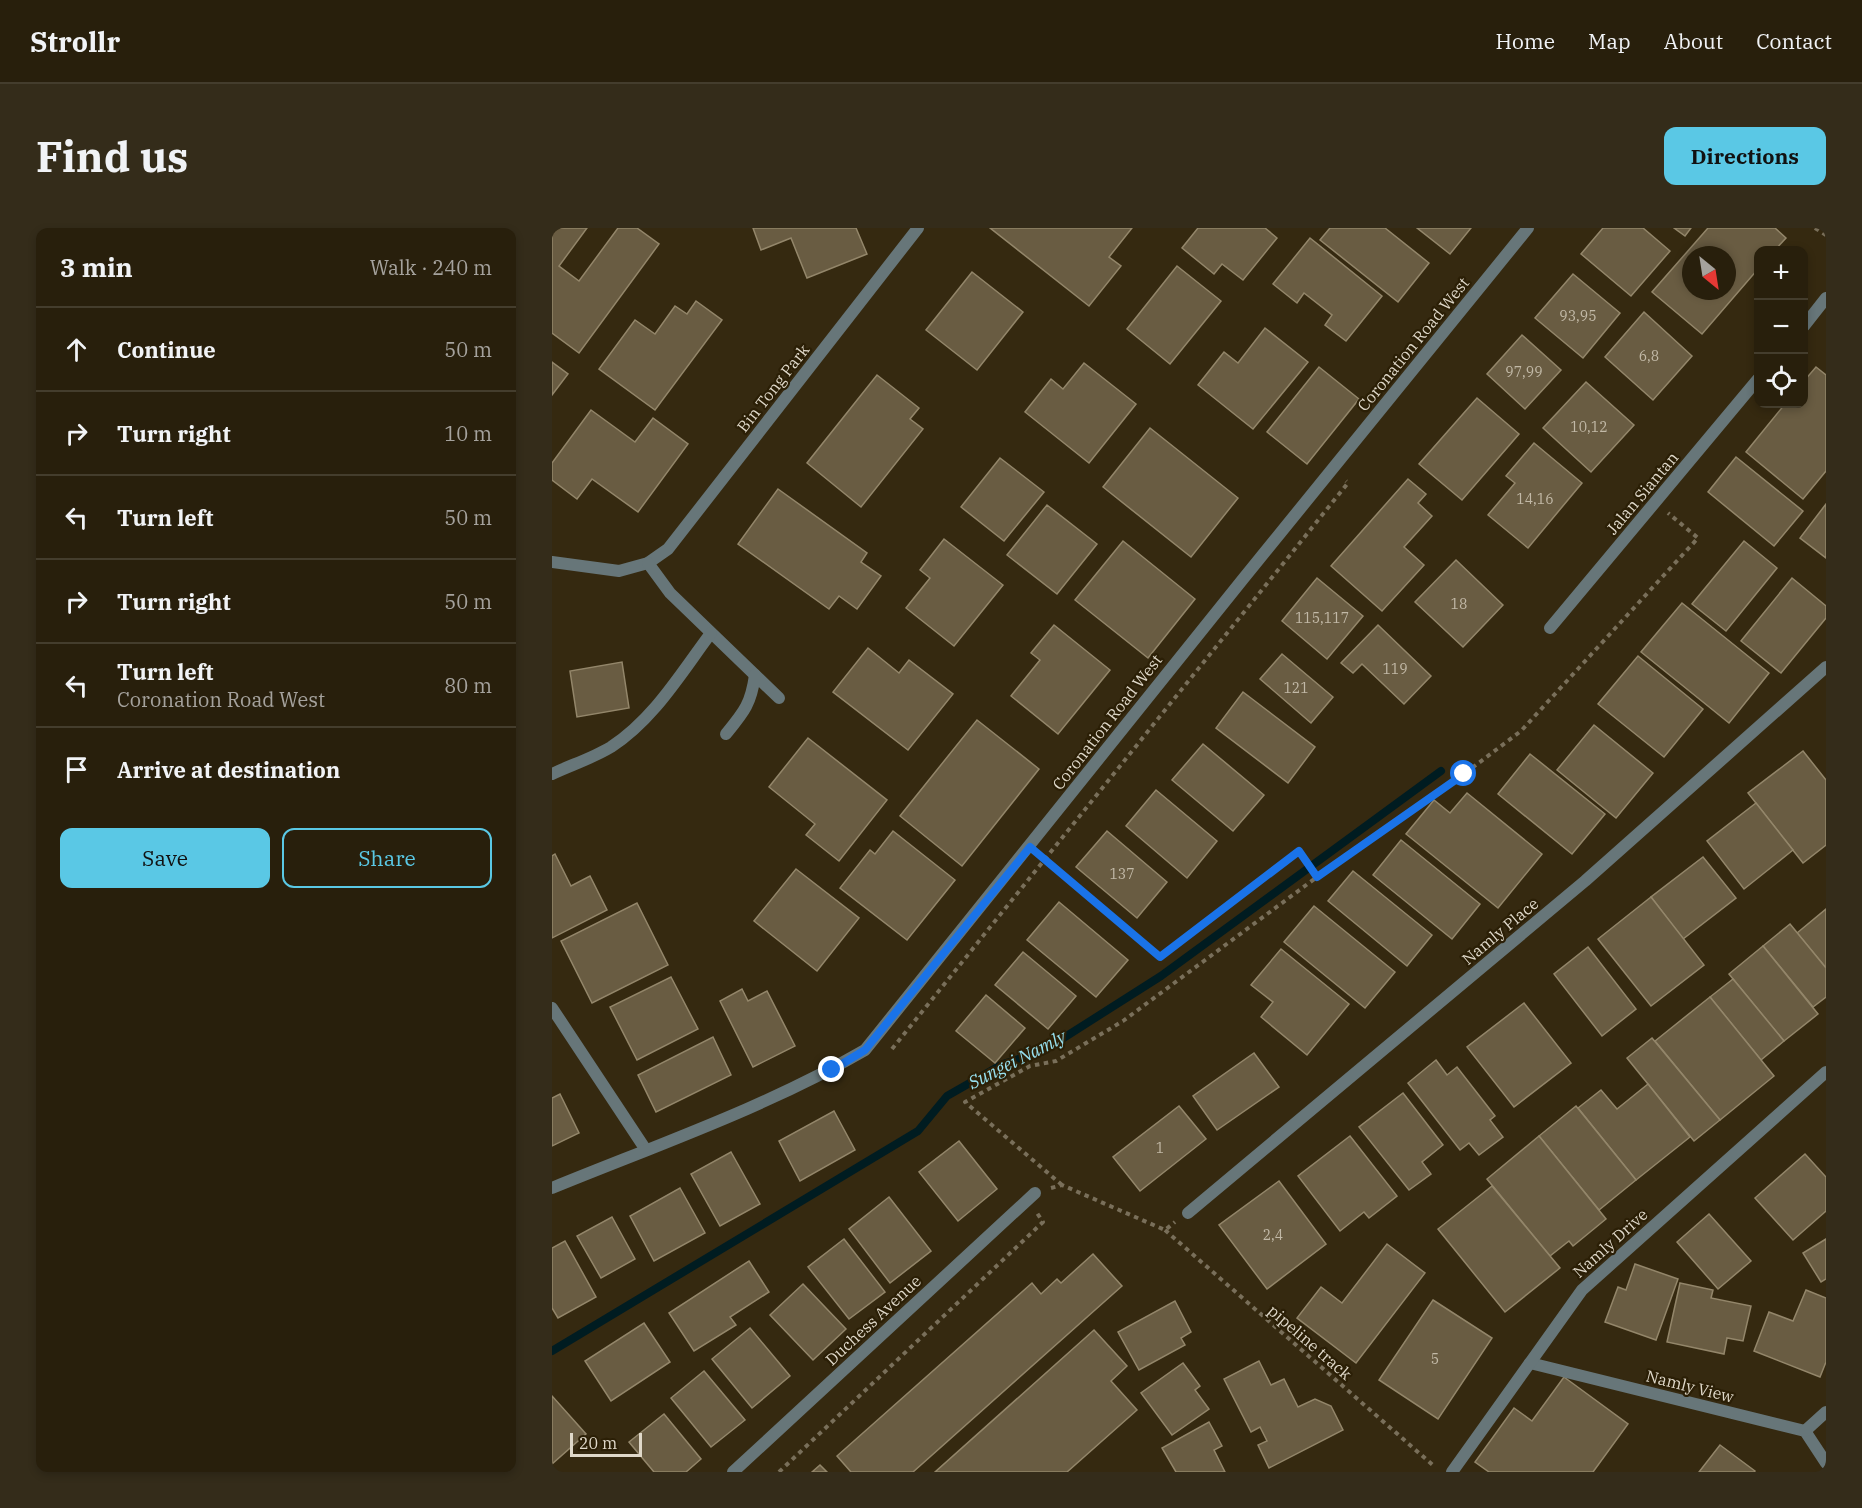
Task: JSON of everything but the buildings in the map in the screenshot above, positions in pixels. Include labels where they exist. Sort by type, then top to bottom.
[{"type":"street","name":"Bin Tong Park","points":[[552,562],[619,571],[648,563],[668,549],[918,228]]},
{"type":"street","name":"Coronation Road West","points":[[552,1188],[746,1109],[832,1070],[865,1050],[1528,228]]},
{"type":"street","points":[[1808,320],[1826,298]]},
{"type":"street","name":"Jalan Siantan","points":[[1550,628],[1754,385]]},
{"type":"street","points":[[648,563],[670,593],[779,698]]},
{"type":"street","points":[[552,774],[609,748],[631,732],[652,712],[711,633]]},
{"type":"street","name":"Namly Place","points":[[1188,1213],[1585,881],[1826,666]]},
{"type":"street","points":[[726,734],[745,710],[752,696],[755,675]]},
{"type":"street","points":[[552,1008],[646,1150]]},
{"type":"street","name":"Namly Drive","points":[[1452,1472],[1582,1290],[1826,1072]]},
{"type":"street","name":"Duchess Avenue","points":[[733,1472],[1032,1195]]},
{"type":"street","name":"Namly View","points":[[1530,1363],[1805,1431]]},
{"type":"street","points":[[1826,1412],[1805,1431],[1826,1463]]},
{"type":"path","points":[[1815,228],[1826,235]]},
{"type":"path","points":[[1062,1185],[965,1102],[1030,1066],[1056,1060],[1123,1022],[1317,877],[1521,731],[1698,538],[1664,510]]},
{"type":"path","points":[[1030,847],[1160,957],[1299,851],[1317,877]]},
{"type":"path","points":[[779,1472],[1043,1222],[1032,1195],[1062,1185]]},
{"type":"path","name":"pipeline track","points":[[1062,1185],[1165,1230],[1440,1472]]},
{"type":"path","points":[[1165,1230],[1188,1213]]},
{"type":"waterway","name":"Sungei Namly","points":[[552,1351],[918,1131],[947,1096],[1003,1064],[1043,1051],[1161,976],[1441,771]]},
{"type":"route","points":[[832,1070],[865,1050],[1030,847],[1160,957],[1299,851],[1317,877],[1464,774]]}]
